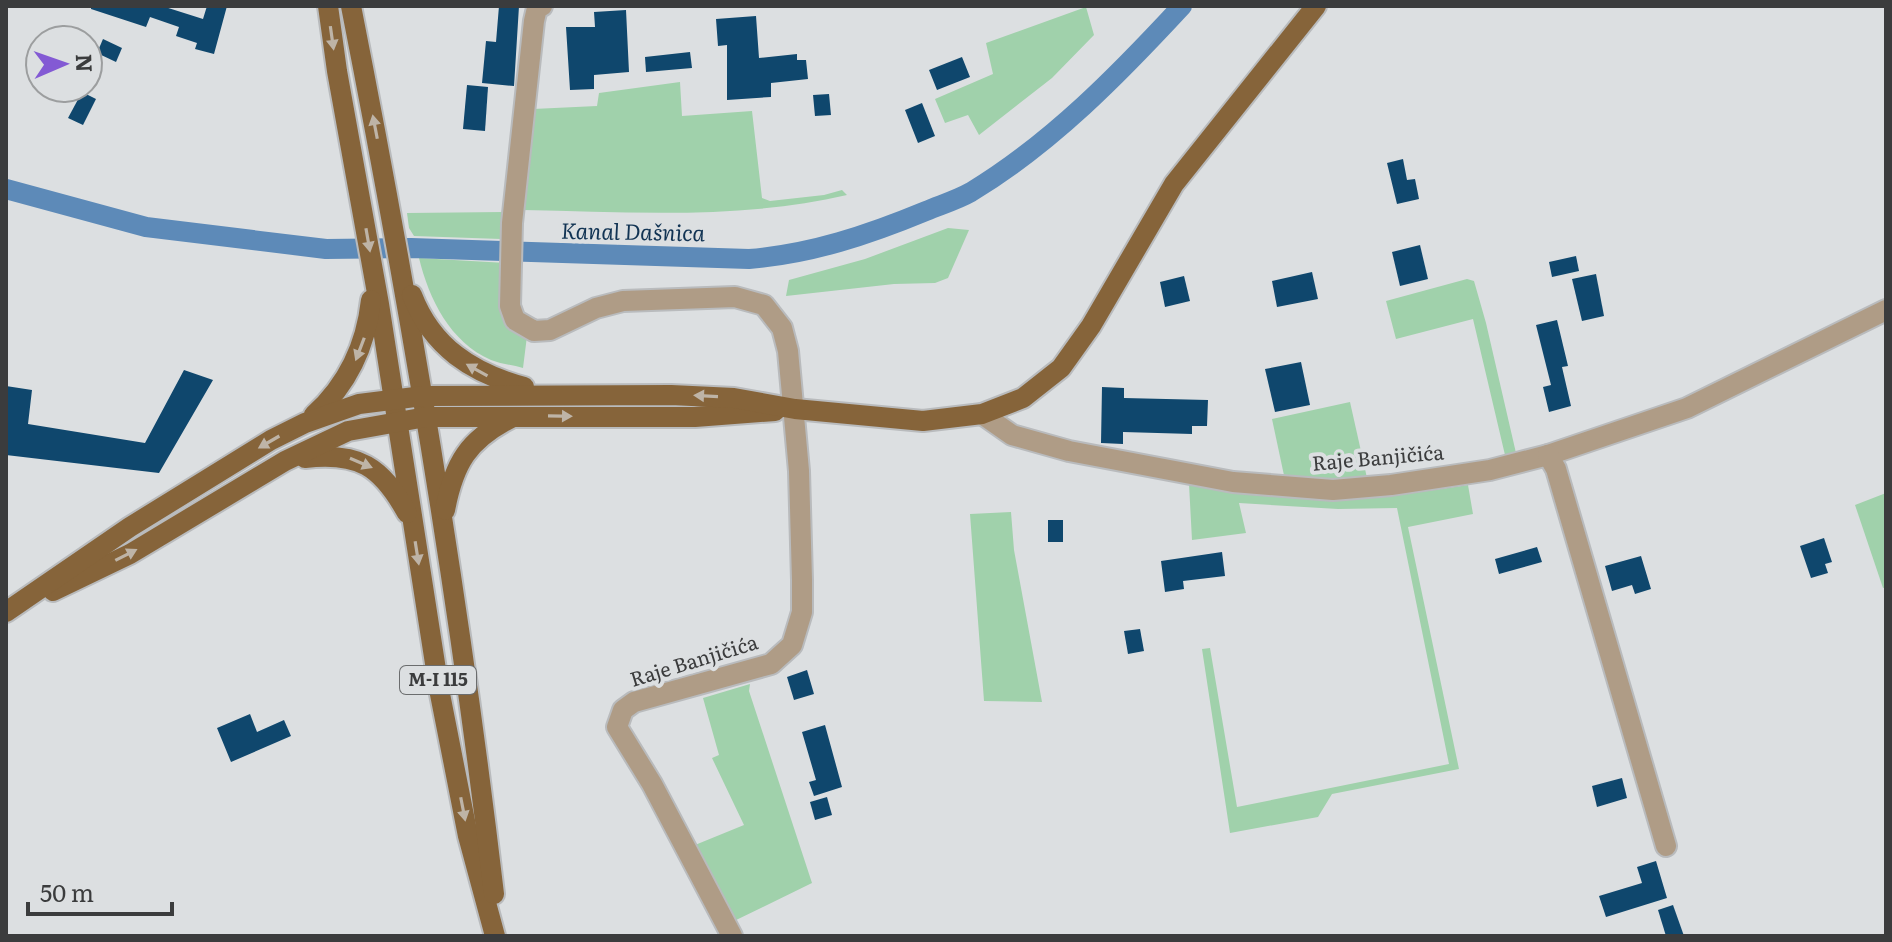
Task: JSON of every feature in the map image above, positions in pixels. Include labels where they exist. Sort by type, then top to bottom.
[{"type":"main road","name":"M-I 115","points":[[328,6],[395,399],[439,689],[468,836],[497,936]]},
{"type":"main road","name":"M-I 115","points":[[351,6],[390,204],[423,396],[477,754],[497,936]]},
{"type":"main road","points":[[6,613],[130,527],[271,440],[305,423],[359,404],[423,396],[671,395],[734,398],[795,409],[923,421],[982,414],[1023,398],[1061,368],[1091,326],[1174,184],[1316,6]]},
{"type":"main road","points":[[400,266],[415,303],[445,349],[475,370],[501,381],[551,394]]},
{"type":"main road","points":[[305,423],[327,403],[353,368],[369,325],[374,272]]},
{"type":"main road","points":[[6,613],[130,554],[285,461],[348,431],[426,417],[695,417],[795,409]]},
{"type":"main road","points":[[442,522],[453,476],[474,441],[516,415]]},
{"type":"main road","points":[[285,461],[332,455],[370,465],[395,490],[412,522]]},
{"type":"street","name":"Raje Banjičića","points":[[539,7],[512,223],[510,306],[515,320],[534,331],[550,330],[596,308],[623,301],[735,297],[764,305],[782,328],[788,351],[795,409],[802,590],[802,612],[792,645],[771,664],[634,702],[623,710],[617,727],[652,784],[732,936]]},
{"type":"street","name":"Raje Banjičića","points":[[982,414],[1012,435],[1069,451],[1233,482],[1333,490],[1391,485],[1490,470],[1548,455],[1687,408],[1886,310]]},
{"type":"street","points":[[1548,455],[1556,469],[1666,846]]},
{"type":"green space","points":[[1086,7],[1094,35],[1052,78],[979,135],[968,115],[945,123],[935,99],[993,74],[986,43]]},
{"type":"green space","points":[[680,82],[682,116],[752,111],[762,198],[770,201],[842,190],[847,195],[766,208],[685,213],[523,210],[533,109],[597,106],[599,93]]},
{"type":"green space","points":[[503,212],[501,239],[414,236],[409,228],[407,213]]},
{"type":"green space","points":[[948,228],[969,230],[948,278],[935,283],[894,284],[786,296],[789,280],[865,259]]},
{"type":"green space","points":[[419,258],[506,263],[527,336],[523,368],[491,360],[453,331],[435,304]]},
{"type":"green space","points":[[1467,279],[1474,281],[1486,323],[1516,453],[1505,455],[1473,319],[1396,339],[1386,301]]},
{"type":"green space","points":[[1350,402],[1367,478],[1285,480],[1272,419]]},
{"type":"green space","points":[[1189,484],[1294,498],[1344,498],[1468,485],[1473,514],[1408,527],[1459,769],[1332,794],[1318,817],[1230,833],[1202,649],[1210,648],[1237,807],[1449,764],[1397,508],[1338,509],[1239,503],[1246,533],[1192,540]]},
{"type":"green space","points":[[1886,493],[1886,587],[1883,588],[1855,505]]},
{"type":"green space","points":[[1011,512],[1014,550],[1042,702],[984,701],[970,514]]},
{"type":"green space","points":[[750,684],[749,691],[812,883],[732,922],[695,845],[744,825],[712,758],[719,755],[703,698]]},
{"type":"building","points":[[91,6],[162,6],[203,19],[207,6],[227,6],[214,54],[195,49],[197,43],[176,36],[179,27],[150,17],[146,27],[91,9]]},
{"type":"building","points":[[499,6],[519,6],[514,86],[482,83],[486,41],[496,42]]},
{"type":"building","points":[[626,10],[629,72],[594,75],[594,89],[570,90],[566,27],[595,27],[594,12]]},
{"type":"building","points":[[756,16],[759,58],[797,54],[797,60],[806,60],[808,79],[771,83],[771,97],[727,100],[727,45],[718,46],[716,19]]},
{"type":"building","points":[[104,39],[122,48],[116,62],[104,56]]},
{"type":"building","points":[[690,52],[692,68],[646,72],[645,57]]},
{"type":"building","points":[[962,57],[970,77],[937,90],[929,70]]},
{"type":"building","points":[[467,85],[488,87],[485,131],[463,129]]},
{"type":"building","points":[[829,94],[831,115],[815,116],[813,95]]},
{"type":"building","points":[[922,103],[935,136],[918,143],[905,110]]},
{"type":"building","points":[[76,104],[94,104],[83,125],[68,118]]},
{"type":"building","points":[[1403,159],[1407,180],[1415,179],[1419,199],[1397,204],[1387,163]]},
{"type":"building","points":[[1420,245],[1428,279],[1400,286],[1392,252]]},
{"type":"building","points":[[1576,256],[1579,271],[1552,277],[1549,262]]},
{"type":"building","points":[[1312,272],[1318,299],[1277,307],[1272,281]]},
{"type":"building","points":[[1596,274],[1604,316],[1582,321],[1572,279]]},
{"type":"building","points":[[1184,276],[1190,301],[1165,307],[1160,282]]},
{"type":"building","points":[[1557,320],[1568,366],[1562,367],[1571,406],[1549,412],[1543,387],[1551,385],[1536,325]]},
{"type":"building","points":[[1301,362],[1310,405],[1275,412],[1265,369]]},
{"type":"building","points":[[184,370],[213,380],[159,473],[6,455],[6,386],[32,390],[28,424],[145,443]]},
{"type":"building","points":[[1102,387],[1124,388],[1124,398],[1208,400],[1207,426],[1192,426],[1192,434],[1123,432],[1123,444],[1101,443]]},
{"type":"building","points":[[1048,520],[1063,520],[1063,542],[1048,542]]},
{"type":"building","points":[[1824,538],[1832,562],[1825,564],[1828,573],[1811,578],[1800,546]]},
{"type":"building","points":[[1537,547],[1542,562],[1499,574],[1495,559]]},
{"type":"building","points":[[1222,552],[1225,576],[1183,581],[1184,589],[1165,592],[1161,561]]},
{"type":"building","points":[[1641,556],[1651,589],[1635,594],[1632,585],[1612,591],[1605,566]]},
{"type":"building","points":[[1140,629],[1144,651],[1128,654],[1124,631]]},
{"type":"building","points":[[807,670],[814,694],[794,700],[787,677]]},
{"type":"building","points":[[250,714],[257,732],[284,720],[291,736],[231,762],[217,728]]},
{"type":"building","points":[[825,725],[842,787],[814,796],[809,782],[816,780],[802,732]]},
{"type":"building","points":[[1622,778],[1627,798],[1597,807],[1592,786]]},
{"type":"building","points":[[827,797],[832,815],[815,820],[810,802]]},
{"type":"building","points":[[1656,861],[1667,898],[1606,917],[1599,896],[1642,883],[1637,867]]},
{"type":"building","points":[[1673,905],[1684,936],[1666,936],[1658,910]]},
{"type":"waterway","name":"Kanal Dašnica","points":[[6,189],[146,227],[326,249],[411,248],[749,259],[772,256],[817,248],[861,235],[971,192],[1057,130],[1109,82],[1182,6]]}]
